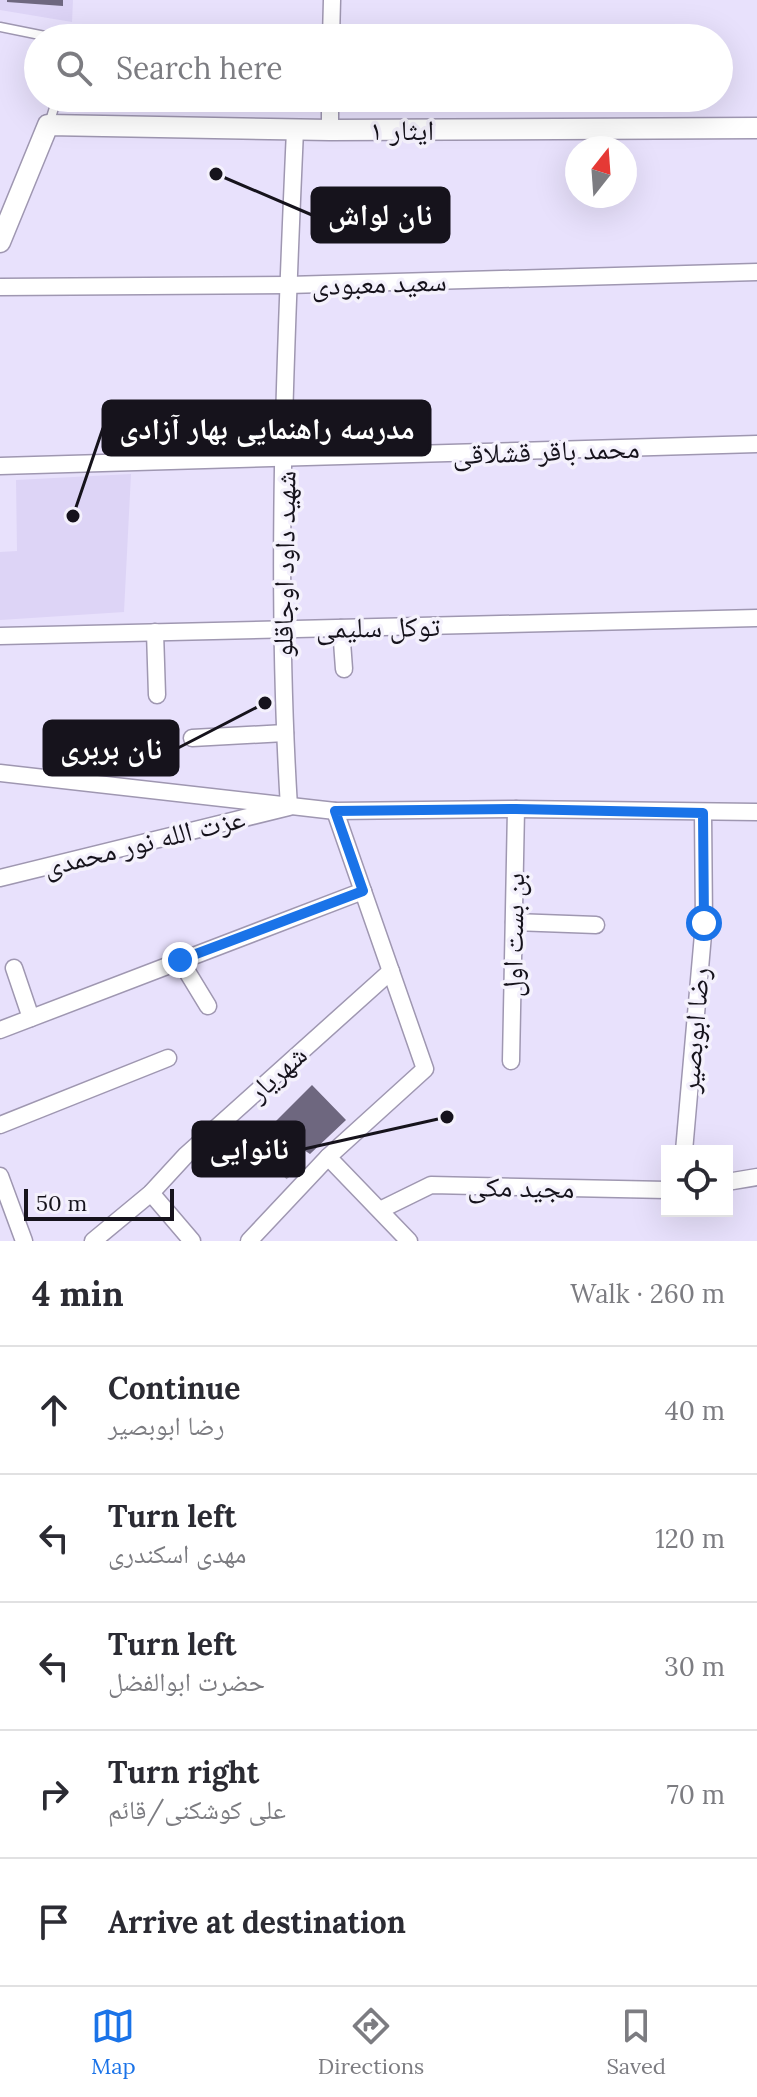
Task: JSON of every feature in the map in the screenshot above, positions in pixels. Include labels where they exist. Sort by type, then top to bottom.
[{"type":"street","points":[[331,24],[332,0]]},
{"type":"street","points":[[330,112],[330,130]]},
{"type":"street","points":[[0,242],[6,211],[48,125]]},
{"type":"street","name":"ایثار ۱","points":[[48,125],[295,130],[757,128]]},
{"type":"street","name":"شهید داود اوجاقلو","points":[[289,807],[281,629],[288,285],[295,130]]},
{"type":"street","name":"سعید معبودی","points":[[0,287],[288,285],[757,272]]},
{"type":"street","name":"محمد باقر قشلاقی","points":[[0,466],[757,444]]},
{"type":"street","name":"توکل سلیمی","points":[[0,636],[757,618]]},
{"type":"street","points":[[341,628],[344,669]]},
{"type":"street","points":[[155,632],[157,695]]},
{"type":"street","points":[[192,738],[285,733]]},
{"type":"street","points":[[0,773],[335,811],[516,809],[757,812]]},
{"type":"street","name":"عزت الله نور محمدی","points":[[0,878],[289,807]]},
{"type":"street","name":"بن بست اول","points":[[511,1061],[516,809]]},
{"type":"street","points":[[249,1241],[328,1157],[425,1069],[335,811]]},
{"type":"street","name":"رضا ابوبصیر","points":[[685,1145],[704,923],[703,813]]},
{"type":"street","points":[[0,1030],[363,891]]},
{"type":"street","points":[[514,922],[596,925]]},
{"type":"street","points":[[180,960],[208,1006]]},
{"type":"street","points":[[14,968],[31,1018]]},
{"type":"street","name":"شهریار","points":[[93,1241],[151,1193],[186,1155],[391,971]]},
{"type":"street","points":[[0,1125],[168,1058]]},
{"type":"street","points":[[328,1157],[409,1241]]},
{"type":"street","points":[[0,1176],[24,1241]]},
{"type":"street","points":[[733,1181],[757,1177]]},
{"type":"street","name":"مجید مکی","points":[[380,1210],[431,1185],[661,1190]]},
{"type":"street","points":[[151,1193],[192,1241]]},
{"type":"lane","points":[[0,27],[24,32]]},
{"type":"lane","points":[[48,125],[52,112]]},
{"type":"path","points":[[229,1116],[298,1188]]},
{"type":"shaded area","points":[[0,0],[73,0],[72,22],[0,10]]},
{"type":"shaded area","points":[[131,474],[124,612],[0,620],[0,552],[17,551],[16,480]]},
{"type":"building","points":[[63,0],[63,6],[7,2]]},
{"type":"building","points":[[312,1085],[346,1120],[310,1154],[304,1150],[293,1163],[263,1134]]},
{"type":"place","name":"نان لواش","points":[[216,174]]},
{"type":"place","name":"مدرسه راهنمایی بهار آزادی","points":[[73,516]]},
{"type":"place","name":"نان بربری","points":[[265,703]]},
{"type":"place","name":"نانوایی","points":[[447,1117]]},
{"type":"route","points":[[180,960],[363,891],[335,811],[516,809],[703,813],[704,923]]}]
